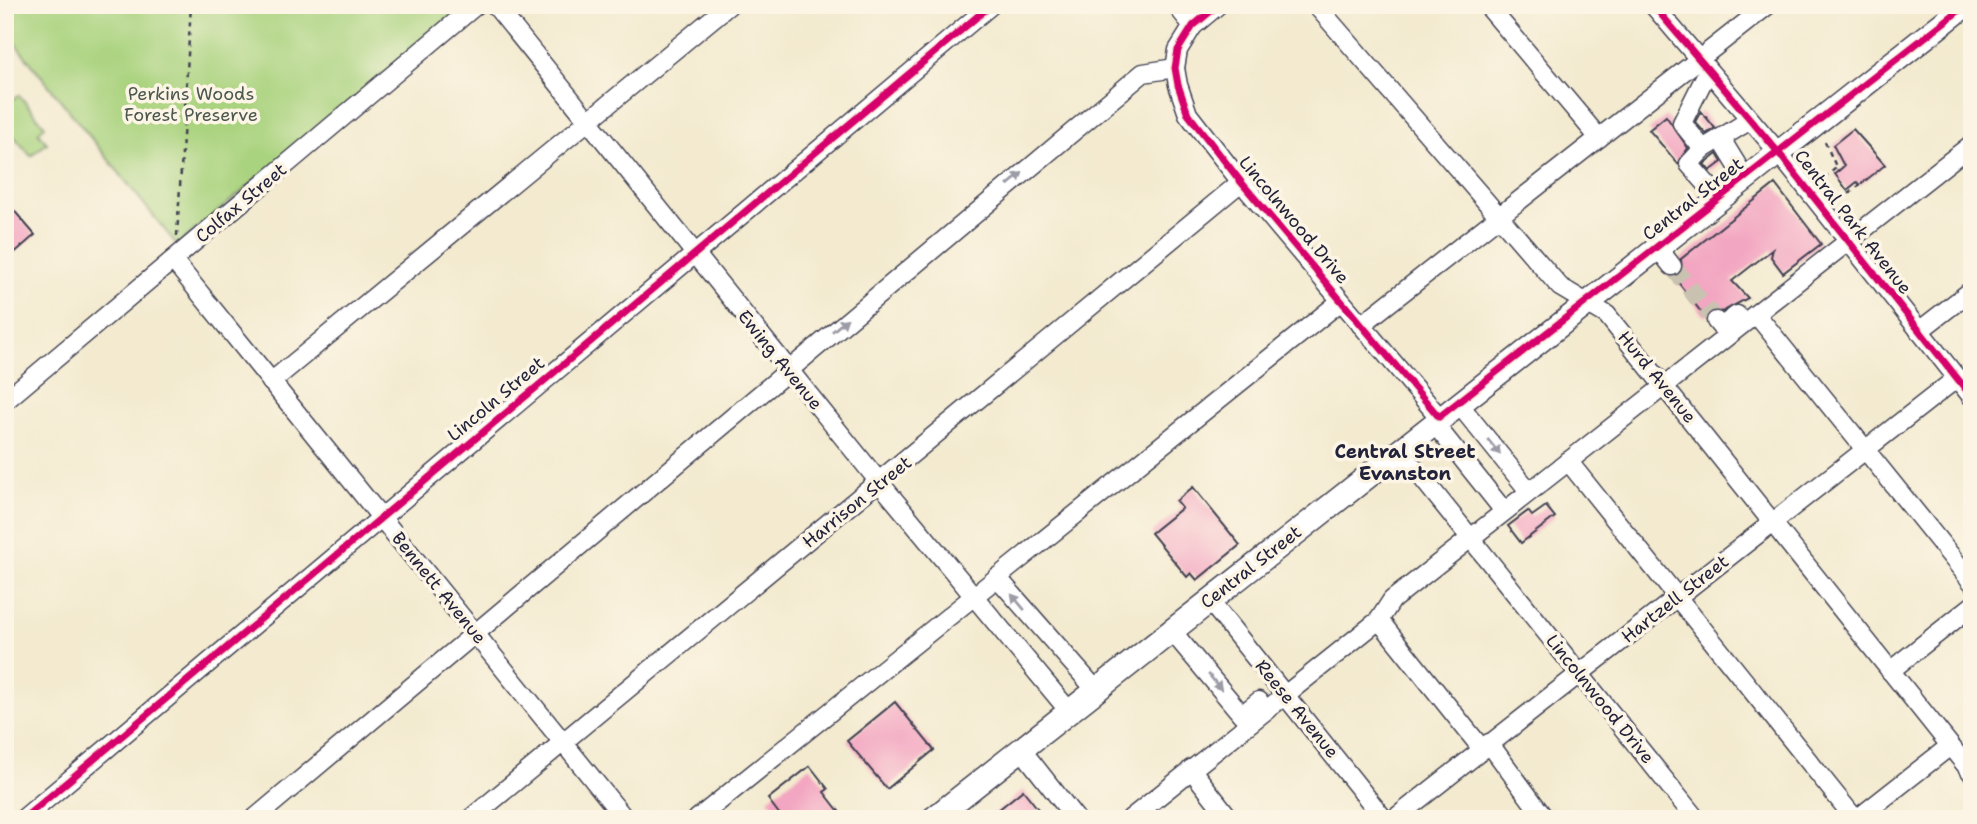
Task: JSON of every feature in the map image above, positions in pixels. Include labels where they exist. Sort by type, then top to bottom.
[{"type":"main road","name":"Central Street","points":[[933,819],[1399,449],[1966,5]]},
{"type":"street","name":"Colfax Street","points":[[5,401],[476,5]]},
{"type":"street","name":"Ewing Avenue","points":[[495,5],[880,483],[1069,711]]},
{"type":"street","points":[[271,382],[590,123],[729,5]]},
{"type":"street","name":"Lincoln Street","points":[[23,819],[991,5]]},
{"type":"street","points":[[1176,5],[1193,26]]},
{"type":"street","points":[[254,819],[1143,73],[1175,68],[1178,50],[1193,26],[1218,5]]},
{"type":"street","name":"Hurd Avenue","points":[[1316,5],[1560,287],[1607,315],[1972,773]]},
{"type":"street","points":[[1487,5],[1599,138]]},
{"type":"street","name":"Central Park Avenue","points":[[1653,5],[1778,152],[1972,397]]},
{"type":"street","points":[[1361,325],[1599,138],[1704,65],[1768,5]]},
{"type":"street","points":[[1703,149],[1682,123],[1704,65]]},
{"type":"street","name":"Lincolnwood Drive","points":[[1175,68],[1188,114],[1241,182],[1361,325],[1504,511]]},
{"type":"street","points":[[1719,198],[1689,164],[1703,149],[1751,120]]},
{"type":"street","points":[[1721,139],[1745,178]]},
{"type":"street","points":[[1716,321],[1721,327],[1972,144]]},
{"type":"street","name":"Harrison Street","points":[[470,819],[880,483],[1241,182]]},
{"type":"street","points":[[1130,819],[1283,690],[1379,620],[1392,600],[1756,314],[1844,236]]},
{"type":"street","points":[[1657,247],[1672,266]]},
{"type":"street","name":"Bennett Avenue","points":[[173,260],[625,819]]},
{"type":"street","points":[[1919,331],[1972,290]]},
{"type":"street","points":[[697,819],[1341,301]]},
{"type":"street","points":[[1756,314],[1972,582]]},
{"type":"street","name":"Hartzell Street","points":[[1394,819],[1957,378]]},
{"type":"street","points":[[1458,403],[1530,491]]},
{"type":"street","name":"Lincolnwood Drive","points":[[1399,449],[1696,819]]},
{"type":"street","points":[[1568,461],[1856,819],[1950,746]]},
{"type":"street","points":[[997,577],[1096,690]]},
{"type":"street","name":"Reese Avenue","points":[[1209,600],[1384,819]]},
{"type":"street","points":[[1890,671],[1972,606]]},
{"type":"street","points":[[1379,620],[1545,819]]},
{"type":"street","points":[[1171,630],[1242,715],[1283,690]]},
{"type":"street","points":[[1022,655],[1048,636]]},
{"type":"street","points":[[1021,749],[1076,819]]},
{"type":"street","points":[[1191,769],[1230,819]]},
{"type":"path","points":[[173,260],[177,245],[191,5]]},
{"type":"path","points":[[1824,178],[1837,170],[1825,142]]},
{"type":"path","points":[[1841,200],[1860,185]]},
{"type":"green space","name":"Perkins Woods Forest Preserve","points":[[5,5],[468,5],[177,245],[5,31]]},
{"type":"green space","points":[[5,93],[12,100],[19,95],[45,126],[38,132],[47,143],[31,156],[5,126]]},
{"type":"building","points":[[1701,111],[1715,128],[1706,134],[1695,122]]},
{"type":"building","points":[[1666,116],[1688,148],[1678,164],[1649,130]]},
{"type":"building","points":[[1853,129],[1885,165],[1860,185],[1857,182],[1847,190],[1835,174],[1844,166],[1833,145]]},
{"type":"building","points":[[1717,154],[1722,162],[1710,171],[1704,164]]},
{"type":"building","points":[[1775,184],[1821,244],[1783,273],[1771,257],[1773,249],[1732,281],[1748,298],[1722,312],[1713,310],[1705,317],[1674,277],[1682,271],[1681,259]]},
{"type":"building","points":[[5,200],[35,235],[5,261]]},
{"type":"building","points":[[1193,487],[1240,545],[1197,580],[1191,573],[1187,577],[1151,533],[1182,508],[1176,501]]},
{"type":"building","points":[[1546,506],[1555,517],[1521,543],[1508,526],[1528,511],[1532,516]]},
{"type":"building","points":[[895,702],[934,750],[887,789],[847,741]]},
{"type":"building","points":[[810,766],[828,789],[824,792],[845,819],[783,819],[768,799]]},
{"type":"building","points":[[1023,790],[1046,819],[987,819]]},
{"type":"tunnel","points":[[1672,266],[1716,321]]},
{"type":"cycle path","points":[[23,819],[991,5]]},
{"type":"cycle path","points":[[1218,5],[1193,26],[1178,50],[1175,68],[1188,114],[1241,182],[1439,417],[1966,5]]},
{"type":"cycle path","points":[[1653,5],[1778,152],[1972,397]]},
{"type":"district","name":"Central Street Evanston","points":[[1405,462]]}]
